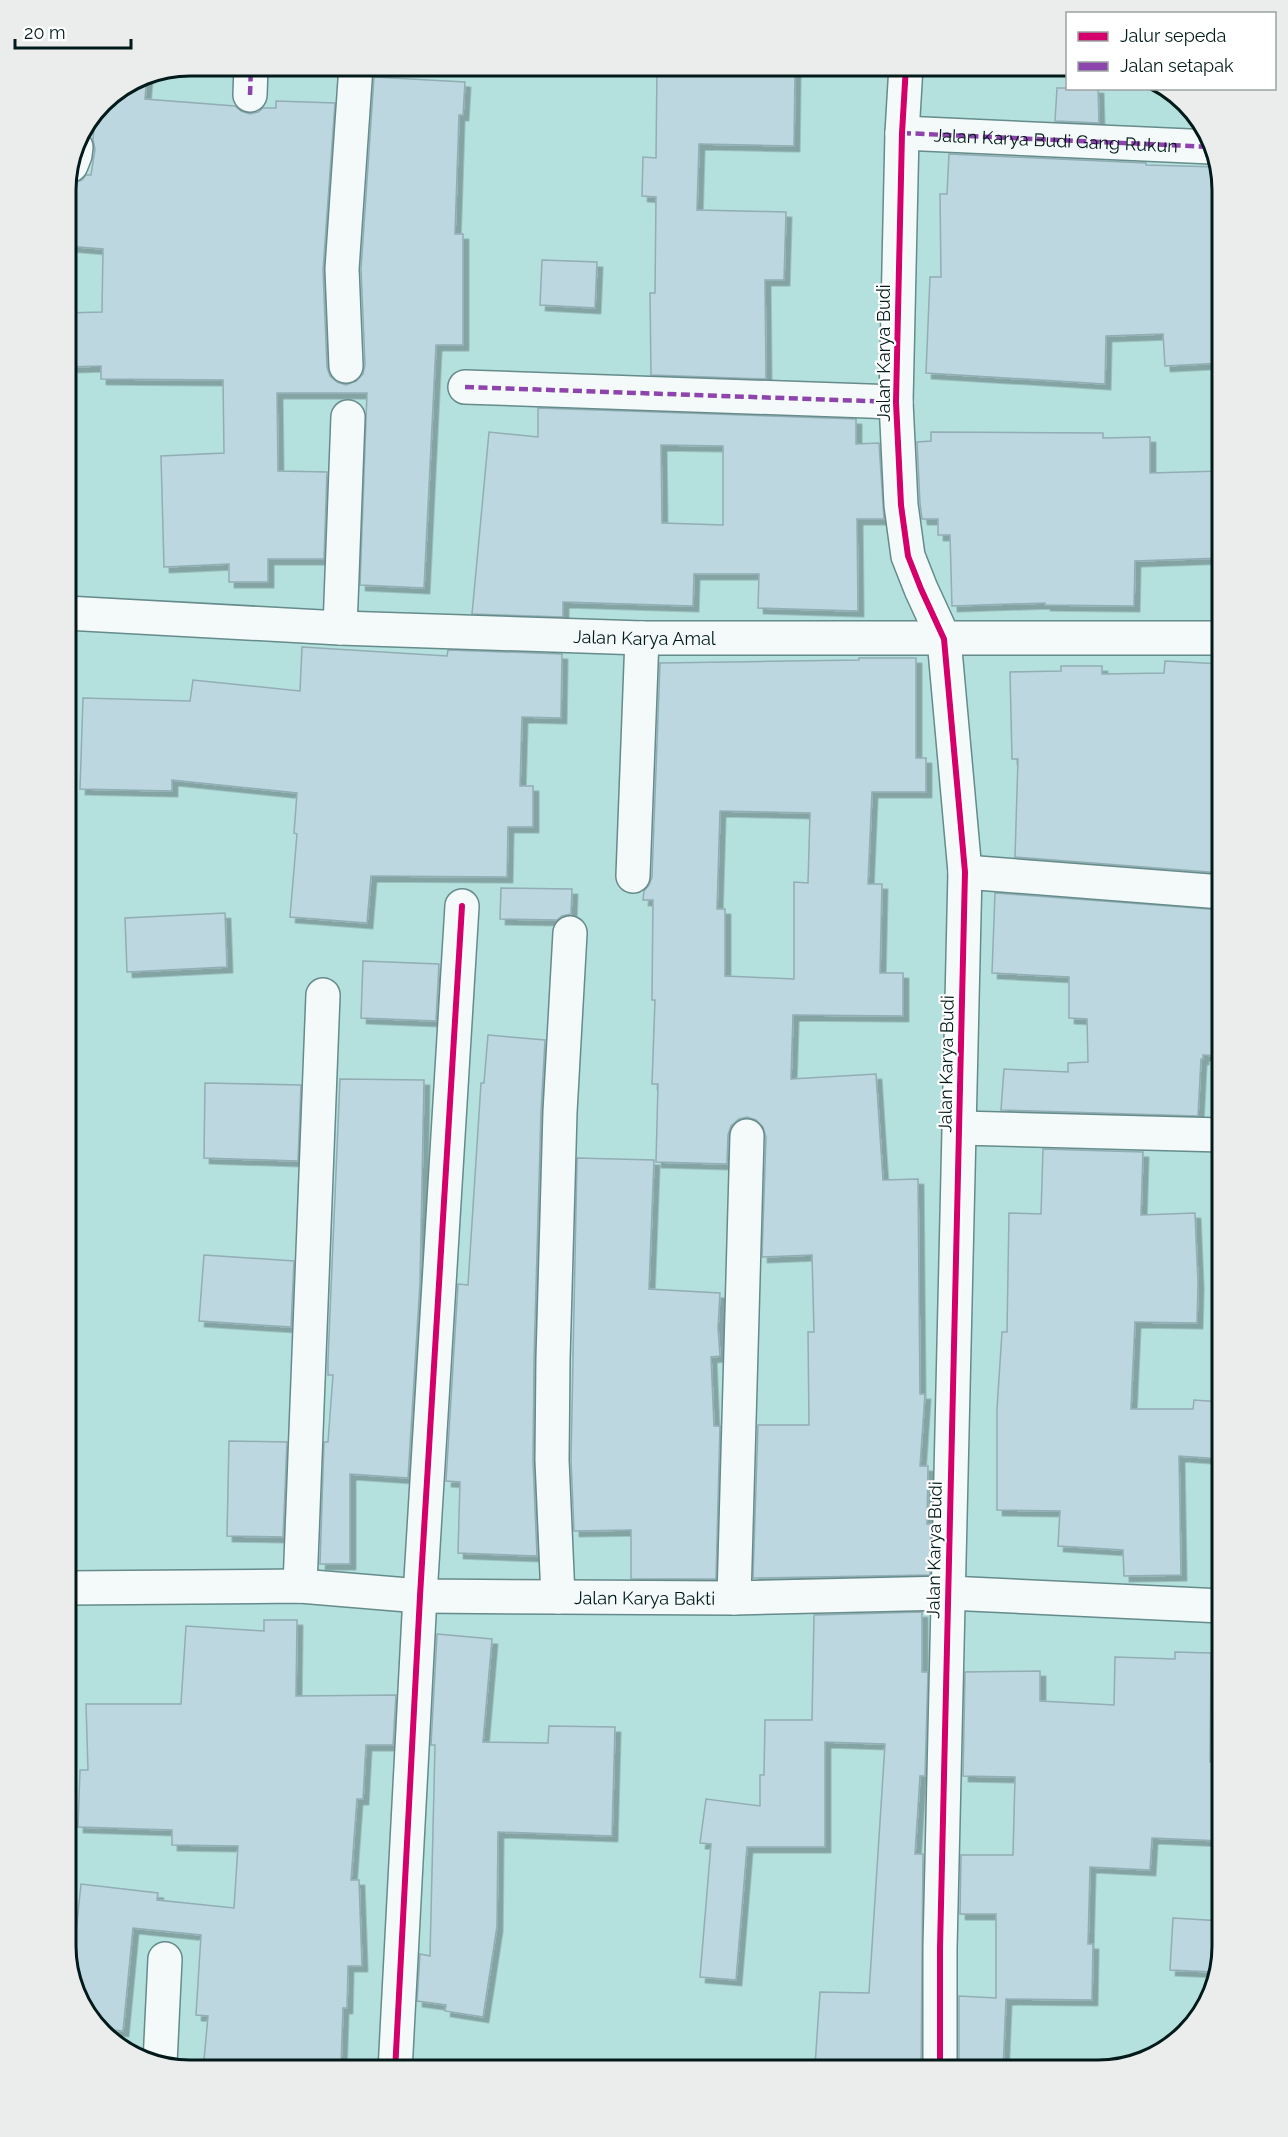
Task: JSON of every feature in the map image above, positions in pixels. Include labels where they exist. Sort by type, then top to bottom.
[{"type":"street","points":[[346,366],[342,269],[355,77]]},
{"type":"street","name":"Jalan Karya Budi","points":[[905,77],[896,402],[901,505],[908,556],[944,639],[965,872],[940,1948],[940,2060]]},
{"type":"street","name":"Jalan Karya Budi Gang Rukun","points":[[902,132],[1202,147]]},
{"type":"street","points":[[465,387],[896,402]]},
{"type":"street","points":[[340,628],[348,417]]},
{"type":"street","name":"Jalan Karya Amal","points":[[77,614],[340,628],[642,638],[1212,638]]},
{"type":"street","points":[[633,876],[642,638]]},
{"type":"street","points":[[965,872],[1212,891]]},
{"type":"street","points":[[396,2060],[420,1596],[462,906]]},
{"type":"street","points":[[558,1597],[552,1460],[553,1359],[560,1112],[570,933]]},
{"type":"street","points":[[300,1586],[323,995]]},
{"type":"street","points":[[960,1128],[1212,1135]]},
{"type":"street","points":[[734,1598],[747,1136]]},
{"type":"street","name":"Jalan Karya Bakti","points":[[76,1588],[300,1586],[420,1596],[558,1597],[734,1598],[948,1593],[1212,1606]]},
{"type":"street","points":[[160,2056],[165,1959]]},
{"type":"building","points":[[374,77],[465,82],[463,115],[459,115],[455,234],[463,234],[463,345],[436,345],[424,588],[360,585],[367,393],[277,393],[278,471],[327,472],[324,559],[268,559],[268,582],[229,582],[229,564],[164,567],[161,456],[224,453],[223,380],[101,379],[101,366],[77,367],[77,313],[102,312],[103,249],[77,247],[77,182],[86,175],[91,175],[95,149],[94,131],[105,115],[121,100],[146,85],[145,99],[235,106],[250,114],[263,108],[276,108],[276,101],[335,103],[323,270],[327,367],[330,376],[346,385],[356,381],[363,374],[365,365],[361,269]]},
{"type":"building","points":[[657,77],[795,77],[794,146],[699,144],[697,210],[786,212],[784,280],[765,280],[766,379],[651,375],[650,293],[655,293],[656,197],[642,196],[643,157],[656,158]]},
{"type":"building","points":[[1057,88],[1098,90],[1099,123],[1055,121]]},
{"type":"building","points":[[949,154],[1209,167],[1212,190],[1212,364],[1165,366],[1163,334],[1106,336],[1105,384],[926,373],[930,277],[941,277],[940,194],[947,194]]},
{"type":"building","points":[[542,260],[597,262],[595,308],[540,305]]},
{"type":"building","points":[[538,408],[856,419],[856,444],[879,443],[884,519],[857,519],[858,611],[758,608],[759,574],[694,574],[693,606],[563,602],[563,617],[472,614],[489,432],[538,437]],"holes":[[[661,445],[723,446],[723,525],[662,523]]]},
{"type":"building","points":[[931,432],[1103,433],[1103,438],[1150,437],[1150,473],[1212,471],[1212,558],[1135,561],[1134,606],[1045,605],[1045,603],[952,606],[950,535],[938,535],[938,519],[922,519],[917,442],[931,441]]},
{"type":"building","points":[[302,647],[447,656],[448,650],[562,654],[561,718],[522,717],[520,786],[533,786],[533,827],[508,827],[507,877],[371,876],[367,923],[290,917],[297,834],[294,833],[297,793],[172,780],[172,791],[80,789],[83,698],[190,701],[193,680],[300,691]]},
{"type":"building","points":[[859,658],[916,658],[916,758],[926,758],[926,792],[872,792],[868,884],[882,884],[880,973],[903,973],[903,1016],[793,1015],[791,1079],[876,1074],[883,1180],[918,1179],[920,1394],[925,1394],[920,1466],[928,1466],[927,1524],[931,1524],[930,1575],[753,1578],[758,1425],[809,1425],[808,1332],[814,1332],[812,1255],[762,1257],[766,1137],[763,1127],[756,1120],[747,1117],[739,1119],[731,1126],[728,1135],[727,1164],[656,1162],[658,1084],[652,1084],[655,1000],[652,1000],[653,900],[643,900],[644,891],[652,877],[660,663],[859,660]],"holes":[[[720,811],[810,813],[808,883],[794,882],[794,979],[725,976],[725,909],[717,909]]]},
{"type":"building","points":[[1165,661],[1212,663],[1212,872],[1015,857],[1018,759],[1012,759],[1010,672],[1061,671],[1061,666],[1102,666],[1102,674],[1164,673]]},
{"type":"building","points":[[501,888],[572,889],[571,914],[557,920],[500,919]]},
{"type":"building","points":[[995,893],[1212,909],[1212,1055],[1203,1055],[1201,1059],[1198,1116],[1001,1110],[1004,1069],[1068,1072],[1068,1063],[1088,1062],[1087,1019],[1069,1018],[1069,977],[992,973]]},
{"type":"building","points":[[225,913],[227,967],[127,972],[125,918]]},
{"type":"building","points":[[363,961],[439,964],[436,1021],[361,1018]]},
{"type":"building","points":[[488,1035],[545,1040],[534,1358],[533,1461],[537,1556],[458,1553],[460,1482],[446,1481],[458,1284],[468,1285],[481,1083],[484,1083]]},
{"type":"building","points":[[340,1079],[424,1080],[420,1283],[408,1478],[350,1474],[350,1564],[320,1564],[324,1442],[328,1442],[333,1375],[328,1375],[328,1360]]},
{"type":"building","points":[[205,1083],[301,1085],[298,1161],[204,1158]]},
{"type":"building","points":[[1043,1149],[1143,1152],[1141,1215],[1195,1213],[1197,1323],[1135,1322],[1131,1409],[1193,1409],[1194,1400],[1212,1401],[1212,1458],[1179,1456],[1181,1575],[1124,1576],[1123,1550],[1058,1546],[1060,1511],[997,1510],[997,1409],[1002,1332],[1007,1332],[1009,1213],[1041,1214]]},
{"type":"building","points":[[577,1158],[654,1160],[649,1289],[720,1293],[718,1328],[720,1356],[711,1357],[714,1426],[720,1426],[716,1579],[631,1579],[631,1530],[574,1531],[571,1460]]},
{"type":"building","points":[[204,1255],[294,1261],[291,1327],[199,1321]]},
{"type":"building","points":[[229,1441],[287,1442],[283,1537],[227,1536]]},
{"type":"building","points":[[922,1612],[922,1672],[928,1672],[925,1776],[920,1776],[915,1854],[923,1854],[921,2060],[815,2060],[820,1992],[869,1993],[885,1744],[825,1742],[825,1847],[747,1847],[736,1980],[700,1977],[711,1844],[700,1843],[706,1799],[760,1806],[760,1775],[764,1775],[765,1720],[812,1720],[814,1615]]},
{"type":"building","points":[[264,1620],[297,1620],[296,1696],[396,1695],[393,1745],[366,1745],[363,1799],[357,1799],[351,1880],[359,1880],[362,1966],[348,1966],[347,2008],[343,2008],[341,2060],[204,2060],[208,2016],[196,2015],[201,1935],[133,1928],[123,2031],[113,2030],[96,2010],[88,1997],[79,1969],[76,1932],[81,1884],[158,1893],[157,1900],[234,1908],[238,1846],[172,1845],[172,1830],[78,1827],[80,1770],[88,1770],[86,1704],[181,1704],[186,1626],[264,1631]]},
{"type":"building","points":[[437,1634],[492,1639],[483,1742],[548,1743],[549,1726],[615,1727],[612,1836],[498,1832],[497,1926],[483,2017],[445,2011],[446,2005],[417,2001],[420,1954],[430,1956],[435,1745],[431,1745]]},
{"type":"building","points":[[1175,1652],[1211,1653],[1212,1841],[1152,1838],[1150,1870],[1090,1867],[1088,1944],[1093,1944],[1092,2000],[1006,1999],[1003,2060],[959,2060],[959,1996],[996,1998],[996,1914],[960,1914],[961,1855],[1013,1855],[1015,1777],[963,1776],[965,1672],[1040,1671],[1040,1701],[1114,1705],[1115,1657],[1175,1659]]},
{"type":"building","points":[[1173,1918],[1212,1920],[1209,1972],[1170,1970]]},
{"type":"marked path","points":[[250,95],[251,77]]},
{"type":"marked path","points":[[902,133],[1202,147]]},
{"type":"marked path","points":[[465,387],[896,402]]},
{"type":"cycle path","points":[[905,77],[896,402],[901,505],[908,556],[944,639],[965,872],[940,1948],[940,2060]]},
{"type":"cycle path","points":[[396,2060],[420,1596],[462,906]]}]
